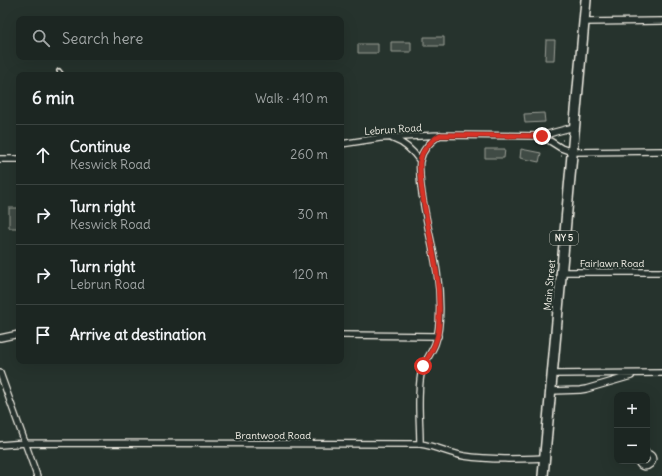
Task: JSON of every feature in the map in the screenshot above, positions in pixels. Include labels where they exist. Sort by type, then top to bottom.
[{"type":"main road","name":"Main Street","points":[[543,476],[586,0]]},
{"type":"street","points":[[584,22],[662,21]]},
{"type":"street","name":"Lebrun Road","points":[[344,143],[389,138],[440,135],[542,136],[574,127]]},
{"type":"street","points":[[420,444],[419,389],[423,366],[438,336],[439,290],[437,271],[421,184],[420,161],[427,146],[440,135]]},
{"type":"street","points":[[542,136],[561,148],[572,152],[662,151]]},
{"type":"street","points":[[389,138],[407,146],[420,161]]},
{"type":"street","points":[[0,159],[16,160]]},
{"type":"street","name":"Fairlawn Road","points":[[561,272],[662,272]]},
{"type":"street","points":[[0,338],[16,335]]},
{"type":"street","points":[[344,335],[438,336]]},
{"type":"street","points":[[0,372],[37,476]]},
{"type":"street","points":[[551,391],[580,390],[641,373]]},
{"type":"street","points":[[552,374],[662,373]]},
{"type":"street","name":"Brantwood Road","points":[[0,445],[25,443],[420,444],[464,456],[545,458]]},
{"type":"street","points":[[639,464],[644,469],[649,469],[654,466],[655,461],[650,454]]},
{"type":"street","points":[[642,476],[644,469]]},
{"type":"shaded area","points":[[424,37],[444,37],[444,46],[424,46]]},
{"type":"shaded area","points":[[546,40],[555,40],[554,60],[545,60]]},
{"type":"shaded area","points":[[391,42],[411,42],[411,52],[391,52]]},
{"type":"shaded area","points":[[358,44],[378,44],[378,53],[358,53]]},
{"type":"shaded area","points":[[544,113],[545,122],[525,123],[524,114]]},
{"type":"shaded area","points":[[485,149],[505,149],[504,158],[485,158]]},
{"type":"shaded area","points":[[521,149],[541,153],[539,162],[520,158]]},
{"type":"shaded area","points":[[9,208],[16,208],[16,228],[9,228]]},
{"type":"route","points":[[423,366],[438,336],[439,312],[437,271],[421,184],[420,161],[423,153],[427,146],[440,135],[542,136]]}]
